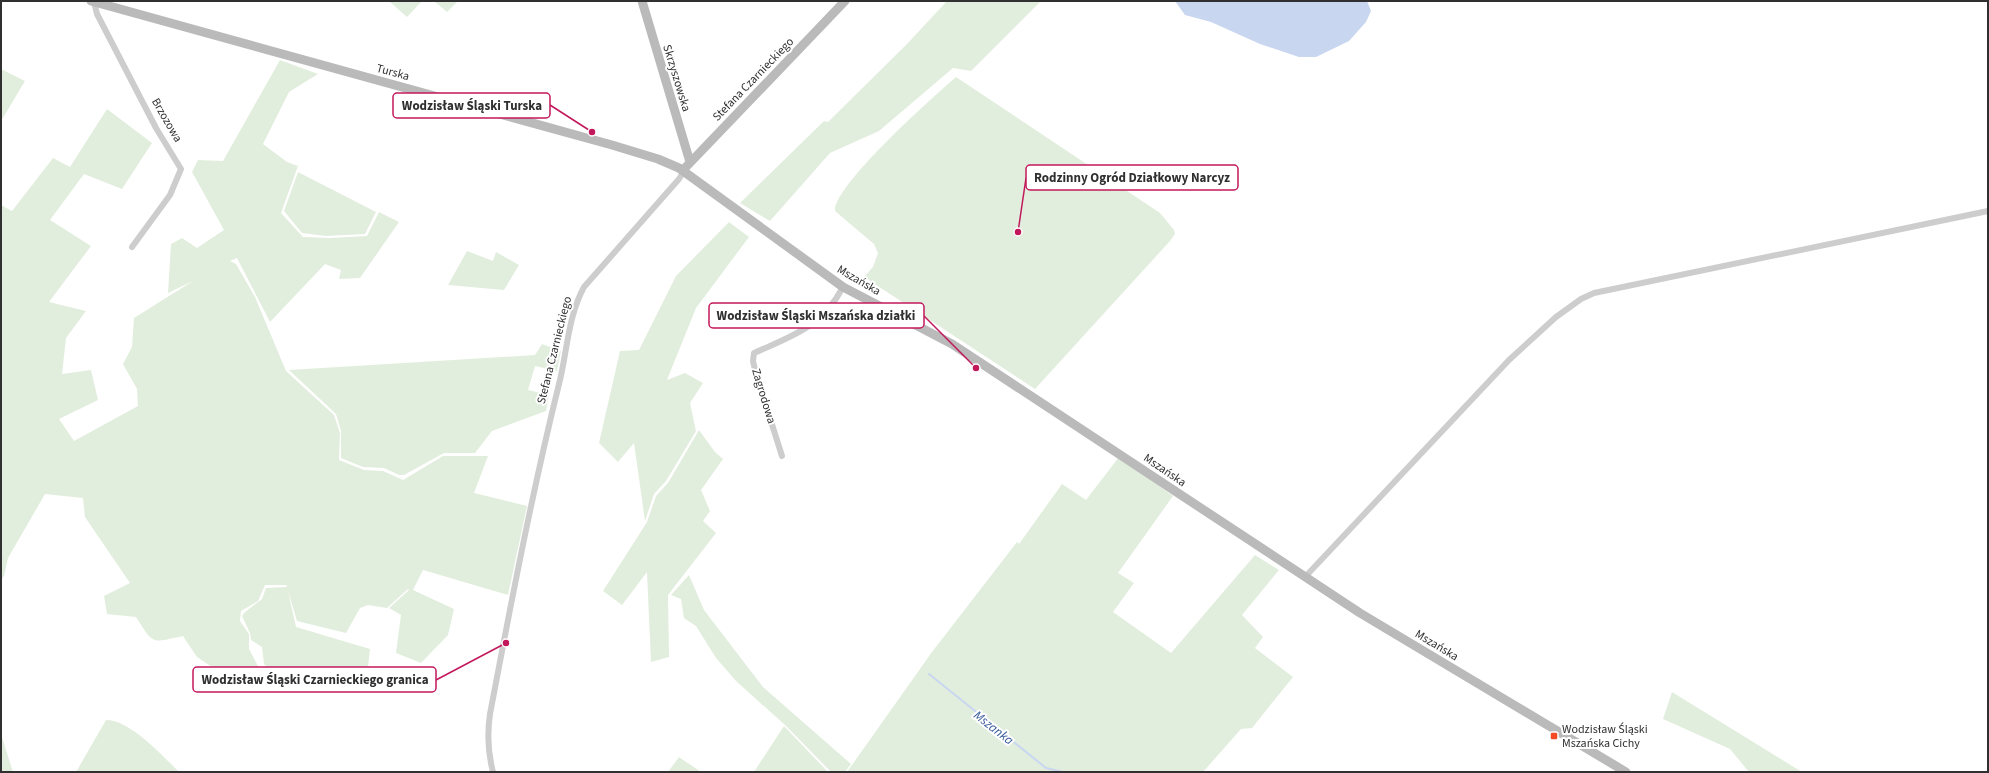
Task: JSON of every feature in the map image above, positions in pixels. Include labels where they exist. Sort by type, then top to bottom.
[{"type":"street","name":"Skrzyszowska","points":[[642,1],[690,162]]},
{"type":"street","name":"Stefana Czarnieckiego","points":[[493,772],[489,752],[488,733],[490,714],[511,596],[544,442],[566,358],[575,306],[584,287],[591,278],[679,179],[690,162],[845,1]]},
{"type":"street","name":"Turska","points":[[99,3],[612,145],[661,160],[684,171],[697,181]]},
{"type":"street","name":"Brzozowa","points":[[99,3],[97,14],[138,94],[181,169],[170,195],[132,248]]},
{"type":"street","name":"Mszańska","points":[[697,181],[843,287],[952,344],[1360,613],[1626,772]]},
{"type":"street","points":[[1305,577],[1509,360],[1556,317],[1581,299],[1594,293],[1988,211]]},
{"type":"street","name":"Zagrodowa","points":[[782,456],[756,374],[753,361],[754,352],[800,332],[822,317],[843,287]]},
{"type":"green space","points":[[389,1],[422,1],[407,17]]},
{"type":"green space","points":[[434,1],[458,1],[447,12]]},
{"type":"green space","points":[[947,1],[1041,1],[971,71],[953,68],[879,131],[830,153],[770,221],[740,203],[824,121],[828,122],[907,44]]},
{"type":"green space","points":[[280,60],[318,74],[289,92],[263,144],[287,162],[298,166],[281,213],[303,237],[330,238],[367,236],[379,212],[399,222],[360,278],[339,279],[341,270],[325,264],[270,322],[237,258],[230,261],[236,264],[255,297],[286,371],[334,415],[340,433],[339,460],[364,470],[383,471],[403,480],[443,456],[488,456],[474,493],[527,506],[508,595],[423,570],[413,590],[454,609],[448,635],[421,663],[396,653],[401,615],[389,608],[409,590],[408,589],[387,608],[368,605],[360,608],[346,633],[297,621],[288,591],[296,627],[370,649],[367,676],[280,681],[264,664],[262,647],[251,640],[250,633],[242,616],[262,599],[266,588],[287,587],[286,585],[265,585],[258,601],[241,611],[240,621],[249,634],[249,649],[265,679],[259,686],[239,685],[197,657],[183,636],[165,640],[154,640],[146,633],[136,617],[107,614],[104,596],[130,583],[85,517],[83,498],[45,494],[8,558],[4,576],[1,580],[1,205],[12,211],[53,158],[70,167],[107,109],[152,143],[122,189],[84,174],[50,220],[91,246],[49,302],[86,311],[66,338],[62,374],[91,370],[98,400],[59,419],[74,441],[138,406],[137,389],[123,364],[132,347],[134,318],[193,281],[168,293],[171,244],[182,238],[197,248],[224,230],[192,172],[198,160],[223,161]]},
{"type":"green space","points":[[1,69],[25,81],[1,121]]},
{"type":"green space","points":[[956,77],[1160,213],[1174,230],[1175,234],[1170,241],[1035,389],[864,277],[873,267],[878,253],[874,244],[835,211],[839,199],[850,182],[867,163],[886,142]]},
{"type":"green space","points":[[298,172],[376,212],[365,234],[326,236],[302,233],[284,211]]},
{"type":"green space","points":[[729,222],[749,237],[696,308],[667,380],[685,373],[703,383],[690,403],[696,431],[666,481],[654,494],[645,521],[634,443],[618,462],[599,443],[620,351],[639,350],[676,276]]},
{"type":"green space","points":[[467,251],[493,261],[496,252],[519,265],[504,290],[448,285]]},
{"type":"green space","points":[[542,344],[561,351],[557,371],[535,366],[528,390],[549,395],[546,411],[492,431],[475,453],[444,453],[404,475],[399,475],[384,468],[363,467],[341,458],[341,431],[336,414],[289,370],[535,355]]},
{"type":"green space","points":[[699,430],[715,452],[723,459],[701,490],[710,511],[703,521],[716,533],[668,595],[669,657],[651,662],[647,572],[622,605],[603,591],[647,522],[656,496],[668,483]]},
{"type":"green space","points":[[1119,457],[1173,496],[1118,573],[1134,583],[1113,612],[1171,653],[1255,555],[1279,570],[1242,615],[1263,637],[1255,648],[1293,677],[1252,728],[1241,729],[1203,772],[847,772],[932,652],[1017,542],[1019,544],[1062,484],[1086,500]]},
{"type":"green space","points":[[689,575],[704,610],[763,687],[851,764],[845,772],[831,772],[785,725],[736,681],[716,658],[696,626],[684,618],[681,599],[671,595]]},
{"type":"green space","points":[[1672,692],[1802,772],[1749,772],[1730,749],[1663,719]]},
{"type":"green space","points":[[106,720],[115,721],[135,732],[146,740],[179,772],[76,772]]},
{"type":"green space","points":[[784,726],[828,772],[754,772]]},
{"type":"green space","points":[[1,734],[13,772],[1,772]]},
{"type":"green space","points":[[679,757],[701,772],[668,772]]},
{"type":"water","points":[[1175,1],[1367,1],[1371,11],[1366,22],[1349,41],[1316,57],[1299,57],[1260,44],[1211,22],[1185,15]]},
{"type":"waterway","name":"Mszanka","points":[[929,674],[1046,768],[1063,772]]},
{"type":"place","name":"Wodzisław Śląski Turska","points":[[592,132]]},
{"type":"place","name":"Rodzinny Ogród Działkowy Narcyz","points":[[1018,232]]},
{"type":"place","name":"Wodzisław Śląski Mszańska działki","points":[[976,368]]},
{"type":"place","name":"Wodzisław Śląski Czarnieckiego granica","points":[[506,643]]},
{"type":"place","name":"Wodzisław Śląski Mszańska Cichy","points":[[1554,736]]}]
